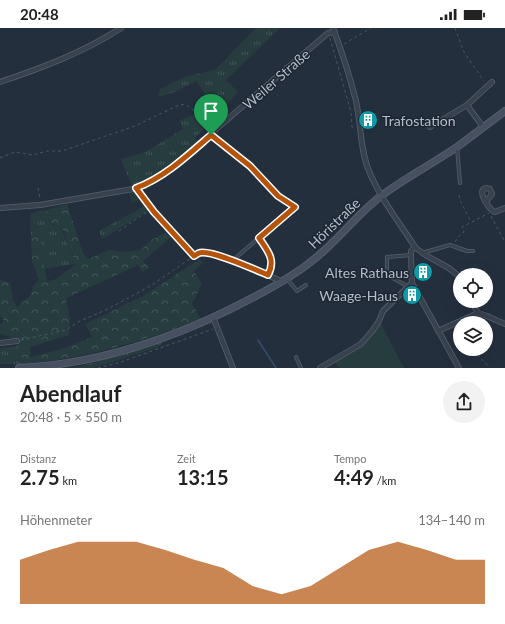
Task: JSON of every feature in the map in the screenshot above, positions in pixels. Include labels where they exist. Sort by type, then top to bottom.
[{"type":"main road","name":"Höristraße","points":[[19,368],[67,363],[103,355],[170,335],[213,317],[285,280],[326,249],[352,222],[382,196],[457,146],[505,111]]},
{"type":"street","points":[[0,82],[25,74],[76,53],[121,28]]},
{"type":"street","points":[[328,33],[334,30],[340,46],[356,102],[368,170],[382,196],[415,247],[422,254],[453,271]]},
{"type":"street","name":"Weiler Straße","points":[[0,208],[40,205],[136,188],[148,184],[165,173],[211,135],[328,33]]},
{"type":"street","points":[[430,127],[467,105],[492,82]]},
{"type":"street","points":[[467,105],[483,127]]},
{"type":"street","points":[[486,202],[491,213],[499,212],[505,208]]},
{"type":"street","points":[[415,247],[411,251],[410,255],[412,283],[459,368]]},
{"type":"street","points":[[208,253],[285,280]]},
{"type":"street","points":[[320,368],[361,344],[380,321],[383,311],[402,293],[407,286],[412,283]]},
{"type":"street","points":[[475,308],[478,313],[505,324]]},
{"type":"street","points":[[438,331],[478,313]]},
{"type":"street","points":[[213,317],[233,368]]},
{"type":"street","points":[[0,343],[16,341]]},
{"type":"lane","points":[[457,146],[460,183]]},
{"type":"lane","points":[[232,261],[295,207]]},
{"type":"lane","points":[[259,238],[267,250],[272,263],[268,275]]},
{"type":"lane","points":[[422,254],[450,245],[467,251],[473,251]]},
{"type":"lane","points":[[407,286],[387,275],[387,257],[410,255]]},
{"type":"lane","points":[[285,280],[298,291],[306,286]]},
{"type":"lane","points":[[296,357],[301,368]]},
{"type":"path","points":[[340,46],[371,28]]},
{"type":"path","points":[[455,28],[464,52],[487,86]]},
{"type":"path","points":[[328,33],[351,112],[352,127],[355,130]]},
{"type":"path","points":[[0,158],[15,152],[33,155],[47,151],[62,151],[135,126],[179,105],[185,104],[197,113],[211,135],[250,166],[278,196],[295,207]]},
{"type":"path","points":[[38,188],[40,205]]},
{"type":"path","points":[[136,188],[154,212],[194,256]]},
{"type":"path","points":[[459,195],[471,222]]},
{"type":"path","points":[[120,231],[145,213],[150,211],[154,212]]},
{"type":"path","points":[[452,245],[464,232],[462,227],[491,213],[505,242]]},
{"type":"path","points":[[16,341],[66,330],[78,322],[108,309],[152,285],[194,256],[200,253],[208,253]]},
{"type":"path","points":[[98,368],[121,362],[218,327]]},
{"type":"path","points":[[479,356],[490,368]]},
{"type":"green space","points":[[256,28],[280,28],[226,80],[238,92],[195,138],[202,147],[165,176],[142,190],[154,207],[102,239],[99,231],[143,207],[139,199],[132,203],[129,193],[133,189],[121,159],[145,152],[183,129],[179,121],[211,105],[197,81],[175,92],[158,97],[160,89],[184,77],[215,70]]},
{"type":"green space","points":[[67,204],[83,253],[89,259],[108,250],[127,252],[141,250],[151,240],[165,233],[172,236],[143,261],[149,268],[142,272],[138,265],[66,299],[70,318],[69,335],[30,347],[30,357],[62,349],[92,337],[85,324],[143,296],[200,259],[203,263],[194,271],[202,284],[192,304],[201,319],[147,338],[106,350],[66,358],[23,364],[17,357],[16,341],[3,334],[0,334],[0,324],[3,323],[3,318],[0,316],[0,280],[10,283],[13,300],[17,307],[30,296],[33,287],[39,279],[32,262],[31,236],[40,237],[47,282],[56,279],[76,264],[62,228],[49,223],[47,210]]},
{"type":"green space","points":[[47,210],[49,223],[61,228],[76,264],[45,269],[40,237],[31,236],[30,215],[39,211]]},
{"type":"green space","points":[[380,322],[404,368],[339,368],[335,362],[362,345]]},
{"type":"green space","points":[[163,342],[158,347],[93,368],[68,368],[78,367]]},
{"type":"green space","points":[[17,346],[17,357],[23,364],[0,364],[0,348]]},
{"type":"waterway","points":[[258,340],[276,368]]},
{"type":"place","name":"Trafostation","points":[[368,120]]},
{"type":"place","name":"Altes Rathaus","points":[[423,272]]},
{"type":"place","name":"Waage-Haus","points":[[412,295]]},
{"type":"route","points":[[211,135],[250,166],[278,196],[295,207],[259,238],[267,250],[272,263],[271,270],[268,275],[208,253],[200,253],[194,256],[154,212],[136,188],[148,184],[165,173],[211,135]]}]
